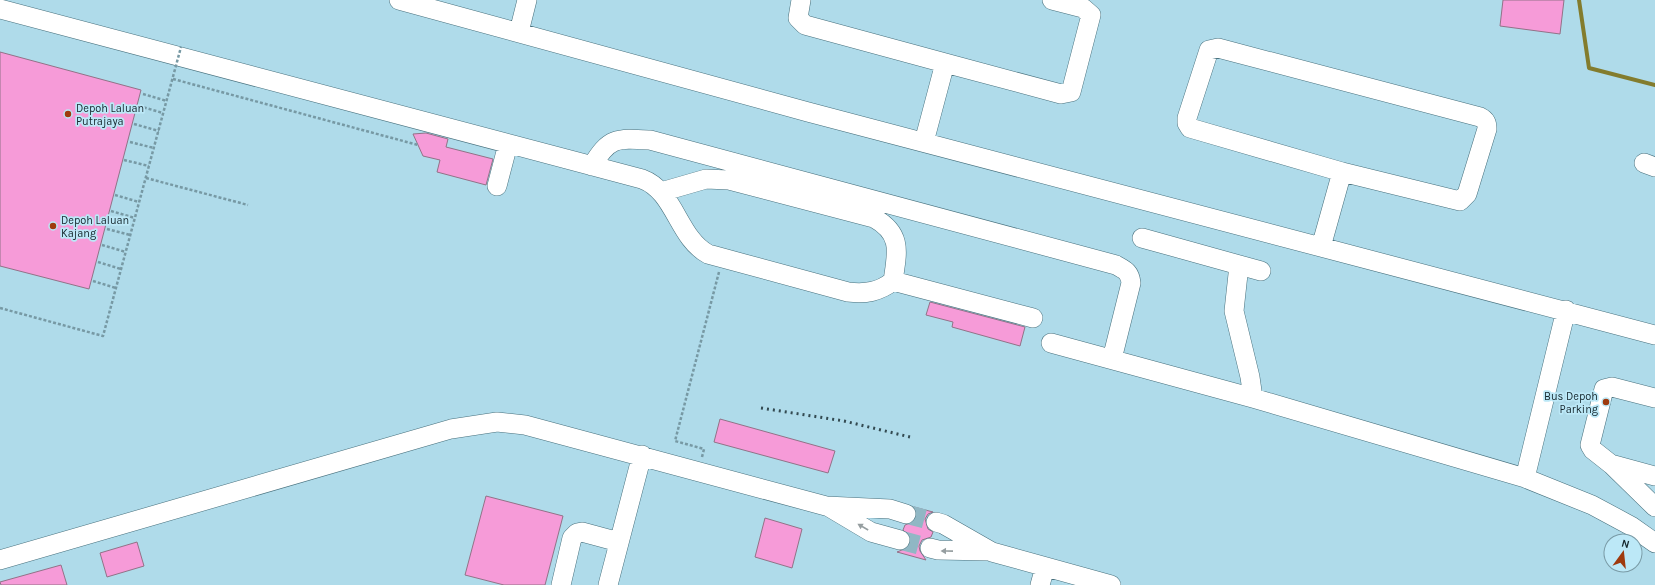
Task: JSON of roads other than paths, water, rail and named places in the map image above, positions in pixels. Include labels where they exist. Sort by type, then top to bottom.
[{"type":"street","points":[[399,0],[924,142],[1566,310],[1655,335]]},
{"type":"street","points":[[519,32],[527,0]]},
{"type":"street","points":[[801,0],[798,18],[805,25],[1066,94],[1074,87],[1090,15],[1084,8],[1052,0]]},
{"type":"street","points":[[0,9],[651,182],[661,192],[697,246],[708,254],[848,292],[859,293],[877,291],[893,281],[1033,318]]},
{"type":"street","points":[[1218,48],[1473,115],[1485,119],[1487,124],[1487,129],[1467,194],[1460,201],[1342,172],[1190,128],[1187,123],[1187,118],[1209,50],[1218,48]]},
{"type":"street","points":[[924,142],[945,63]]},
{"type":"street","points":[[592,166],[602,148],[614,141],[630,139],[650,140],[1116,265],[1126,270],[1130,275],[1131,283],[1112,359]]},
{"type":"street","points":[[497,186],[508,144]]},
{"type":"street","points":[[1321,247],[1342,172]]},
{"type":"street","points":[[661,192],[706,179],[729,180],[874,218],[886,224],[893,233],[897,244],[893,281]]},
{"type":"street","points":[[1142,238],[1261,271]]},
{"type":"street","points":[[1240,264],[1234,311],[1250,377],[1253,398]]},
{"type":"street","points":[[1525,478],[1566,310]]},
{"type":"street","points":[[1051,343],[1253,398],[1525,478],[1592,505],[1631,526],[1655,543]]},
{"type":"street","points":[[1655,398],[1612,387],[1604,389],[1590,445],[1593,450],[1612,465],[1655,507]]},
{"type":"street","points":[[0,560],[472,425],[497,422],[525,425],[642,455],[826,506],[890,509],[906,514]]},
{"type":"street","points":[[608,585],[642,455]]},
{"type":"street","points":[[1612,465],[1655,476]]},
{"type":"street","points":[[826,506],[871,532],[900,540]]},
{"type":"street","points":[[936,522],[944,524],[992,552],[1043,576],[1110,585]]},
{"type":"street","points":[[561,585],[572,538],[576,533],[582,532],[619,542]]},
{"type":"street","points":[[930,548],[938,550],[992,552]]},
{"type":"waterway","points":[[1579,0],[1589,68],[1655,85]]},
{"type":"tunnel","points":[[906,514],[936,522]]},
{"type":"tunnel","points":[[900,540],[930,548]]},
{"type":"railway","points":[[761,408],[844,421],[910,437]]},
{"type":"place","name":"Depoh Laluan Putrajaya","points":[[68,114]]},
{"type":"place","name":"Depoh Laluan Kajang","points":[[53,226]]},
{"type":"place","name":"Bus Depoh Parking","points":[[1606,402]]}]
